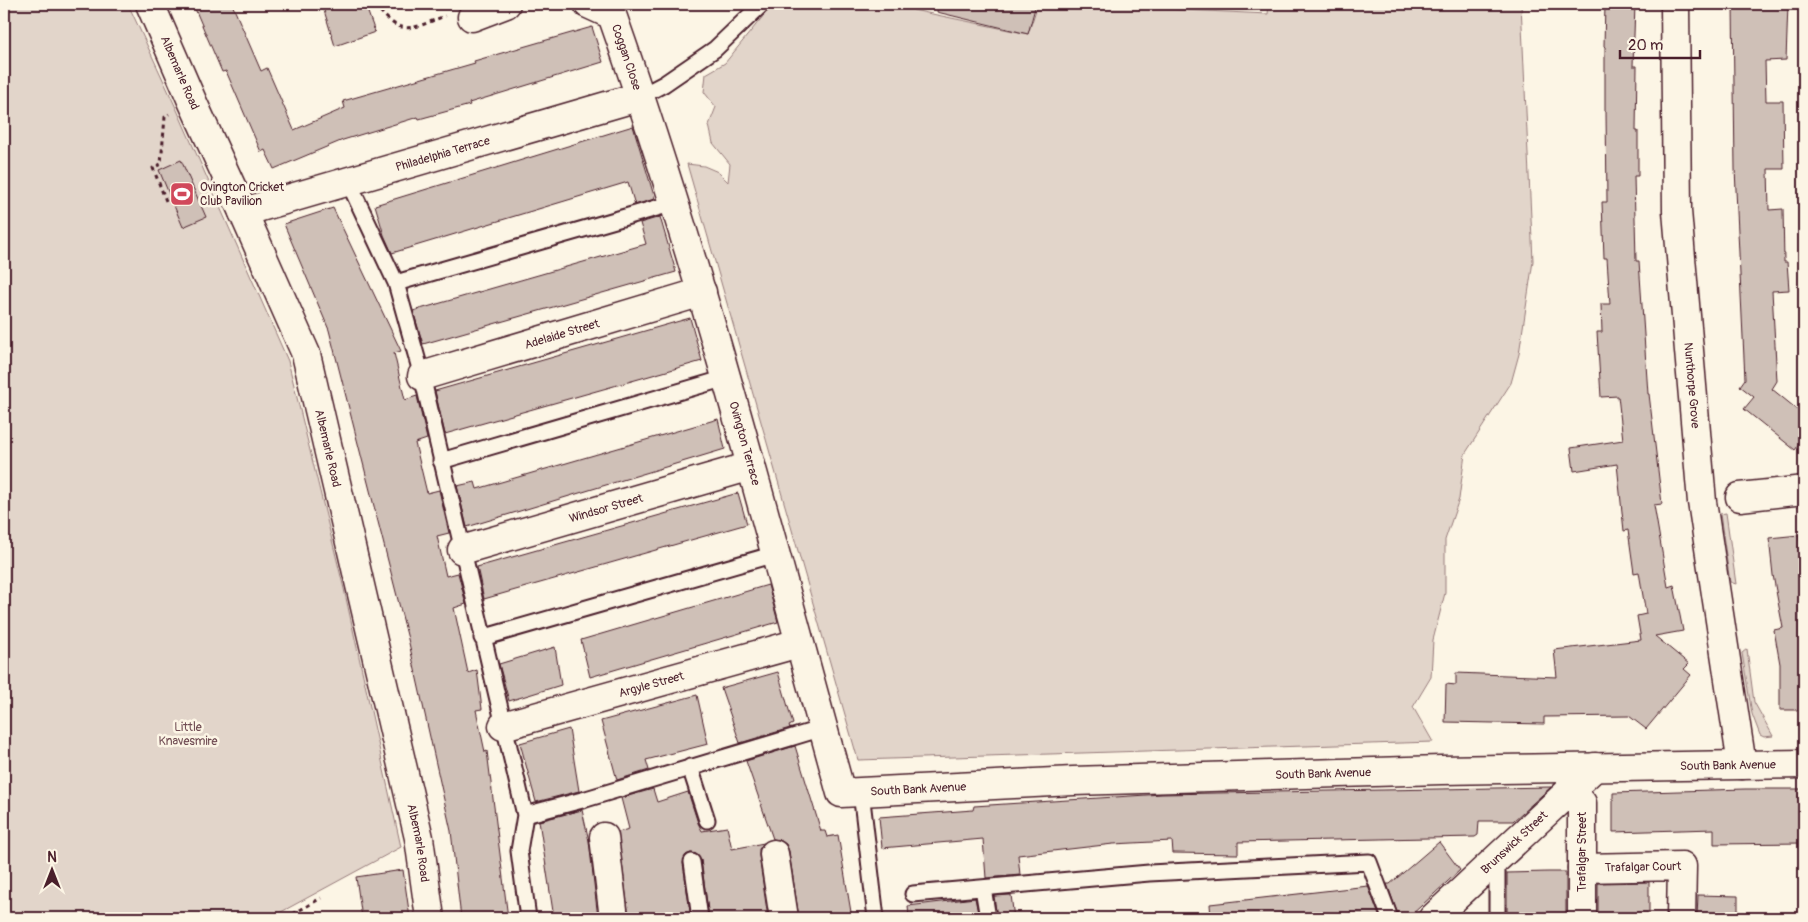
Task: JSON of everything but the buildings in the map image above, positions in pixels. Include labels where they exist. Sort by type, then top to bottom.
[{"type":"street","name":"Albemarle Road","points":[[150,4],[192,103],[306,354],[419,838],[430,918]]},
{"type":"street","points":[[472,17],[506,4]]},
{"type":"street","name":"Nunthorpe Grove","points":[[1675,4],[1677,211],[1701,493],[1742,765]]},
{"type":"street","name":"Coggan Close","points":[[605,7],[641,96]]},
{"type":"street","name":"Philadelphia Terrace","points":[[243,212],[641,96]]},
{"type":"street","name":"Ovington Terrace","points":[[641,96],[702,292],[823,728],[851,793]]},
{"type":"street","name":"Adelaide Street","points":[[422,376],[702,292]]},
{"type":"street","name":"Windsor Street","points":[[462,550],[751,466]]},
{"type":"street","points":[[1740,497],[1804,490]]},
{"type":"street","name":"Argyle Street","points":[[503,726],[799,643]]},
{"type":"street","name":"South Bank Avenue","points":[[851,793],[1073,781],[1441,770],[1804,764]]},
{"type":"street","name":"Brunswick Street","points":[[1433,918],[1570,789],[1595,768]]},
{"type":"street","name":"Trafalgar Street","points":[[1570,789],[1582,802],[1582,918]]},
{"type":"street","points":[[604,837],[614,918]]},
{"type":"street","points":[[774,854],[784,918]]},
{"type":"street","name":"Trafalgar Court","points":[[1582,868],[1682,866],[1681,918]]},
{"type":"lane","points":[[641,96],[664,84],[715,49],[762,4]]},
{"type":"lane","points":[[348,181],[396,283],[422,376],[525,815],[519,851],[528,918]]},
{"type":"lane","points":[[396,283],[674,203]]},
{"type":"lane","points":[[441,461],[726,378]]},
{"type":"lane","points":[[482,638],[775,554]]},
{"type":"lane","points":[[525,815],[823,728]]},
{"type":"lane","points":[[690,767],[707,820]]},
{"type":"lane","points":[[851,793],[876,918]]},
{"type":"lane","points":[[1497,858],[1497,918]]},
{"type":"lane","points":[[692,862],[700,918]]},
{"type":"lane","points":[[913,894],[1149,873],[1369,862],[1390,918]]},
{"type":"lane","points":[[983,888],[988,918]]},
{"type":"path","points":[[376,4],[379,10],[396,26],[407,29],[469,8],[472,17]]},
{"type":"path","points":[[165,117],[161,164],[153,168],[166,201]]},
{"type":"path","points":[[286,918],[321,898]]},
{"type":"green space","name":"Little Knavesmire","points":[[4,4],[128,4],[288,361],[344,589],[401,847],[270,918],[4,918]]},
{"type":"green space","points":[[773,4],[915,4],[913,10],[1028,34],[1038,4],[1123,4],[1142,8],[1268,14],[1269,4],[1521,4],[1533,261],[1519,354],[1511,383],[1465,454],[1459,499],[1445,540],[1445,593],[1433,640],[1431,677],[1413,707],[1433,742],[858,760],[687,164],[704,166],[718,172],[728,182],[730,164],[713,143],[709,125],[716,107],[704,92],[706,74],[725,63]]},
{"type":"green space","points":[[1726,513],[1736,584],[1730,582],[1720,514]]},
{"type":"green space","points":[[1747,649],[1754,702],[1773,736],[1764,737],[1760,735],[1752,714],[1742,653]]},
{"type":"place","name":"Ovington Cricket Club Pavilion","points":[[182,194]]}]
